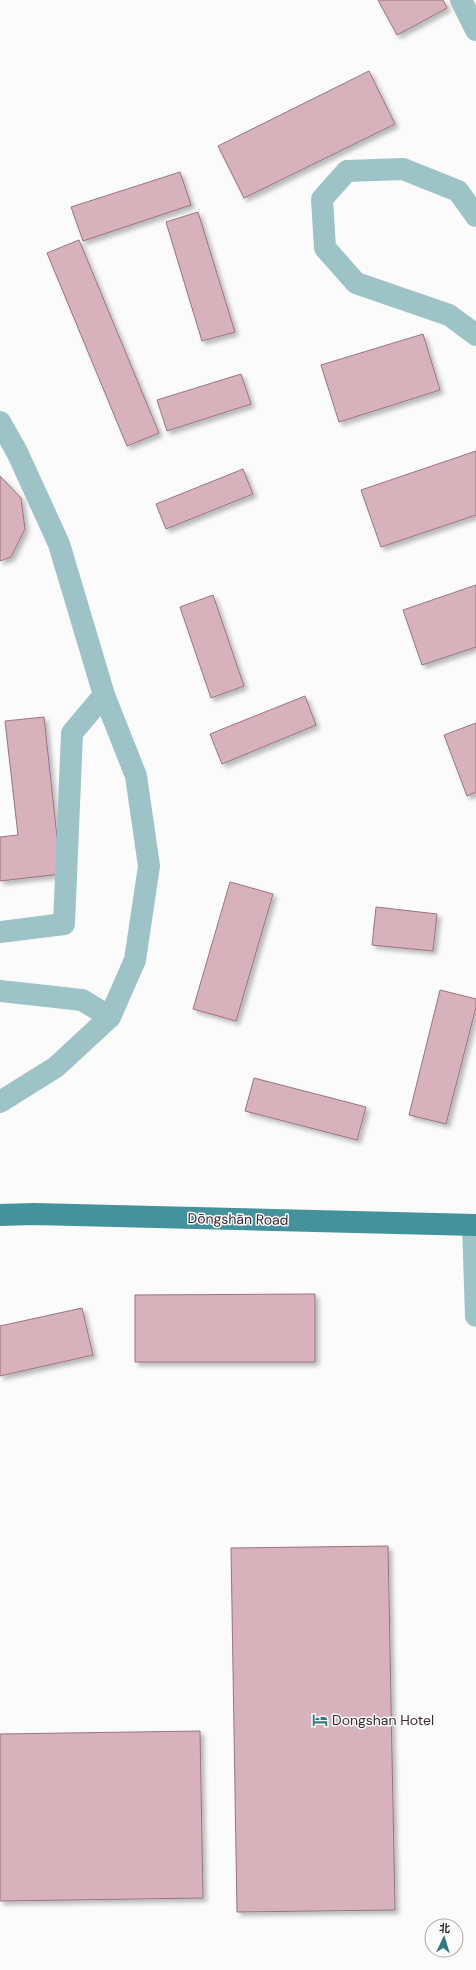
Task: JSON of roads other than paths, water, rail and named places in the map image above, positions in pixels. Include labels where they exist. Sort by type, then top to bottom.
[{"type":"main road","name":"Dōngshān Road","points":[[0,1216],[34,1214],[475,1225]]},
{"type":"lane","points":[[461,0],[476,30]]},
{"type":"lane","points":[[476,216],[458,191],[403,169],[348,170],[322,199],[325,248],[356,283],[449,315],[476,335]]},
{"type":"lane","points":[[0,422],[17,452],[59,544],[104,695],[136,776],[149,866],[135,960],[110,1017],[56,1067],[0,1102]]},
{"type":"lane","points":[[0,932],[64,924],[72,733],[104,695]]},
{"type":"lane","points":[[0,991],[82,1000],[110,1017]]},
{"type":"lane","points":[[475,1225],[476,1316]]},
{"type":"place","name":"Dongshan Hotel","points":[[320,1720]]}]
